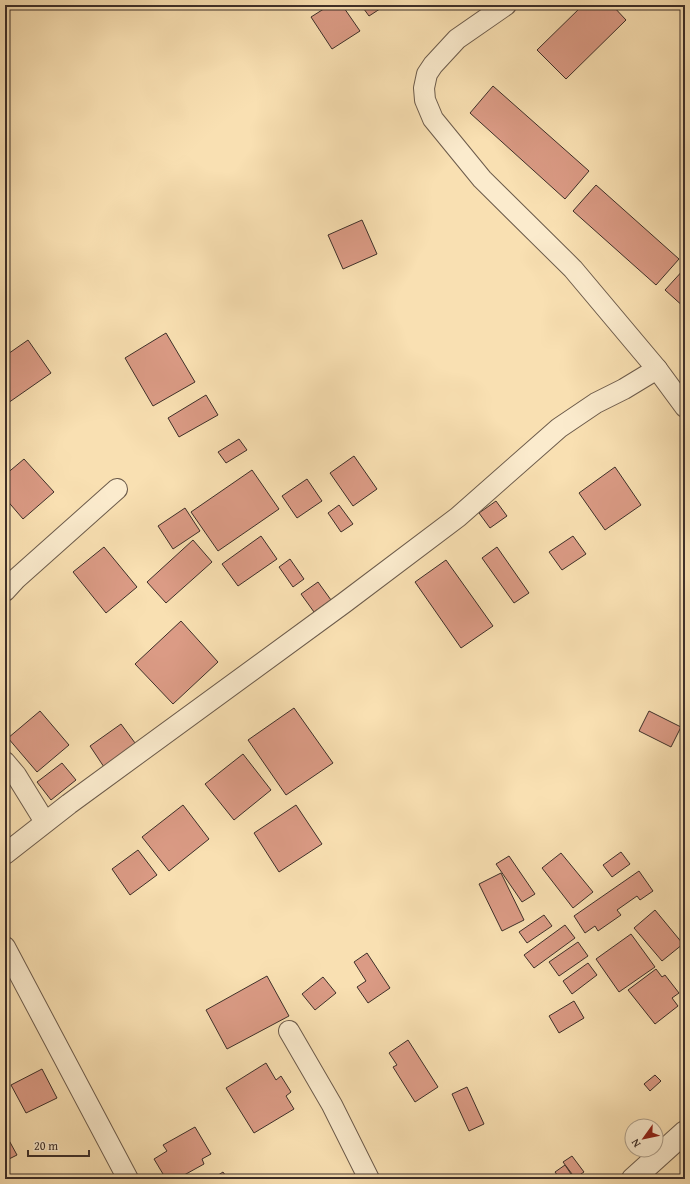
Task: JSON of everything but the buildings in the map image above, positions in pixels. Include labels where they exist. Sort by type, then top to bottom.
[{"type":"street","points":[[506,5],[457,40],[433,65],[427,74],[424,88],[425,100],[433,119],[482,179],[573,269],[657,369],[685,407]]},
{"type":"street","points":[[5,854],[45,822],[344,603],[458,517],[559,428],[596,404],[657,369]]},
{"type":"street","points":[[5,591],[16,579],[117,489]]},
{"type":"street","points":[[5,762],[16,775],[45,822]]},
{"type":"street","points":[[5,947],[128,1179]]},
{"type":"street","points":[[289,1031],[332,1105],[369,1179]]},
{"type":"street","points":[[633,1179],[685,1132]]}]
